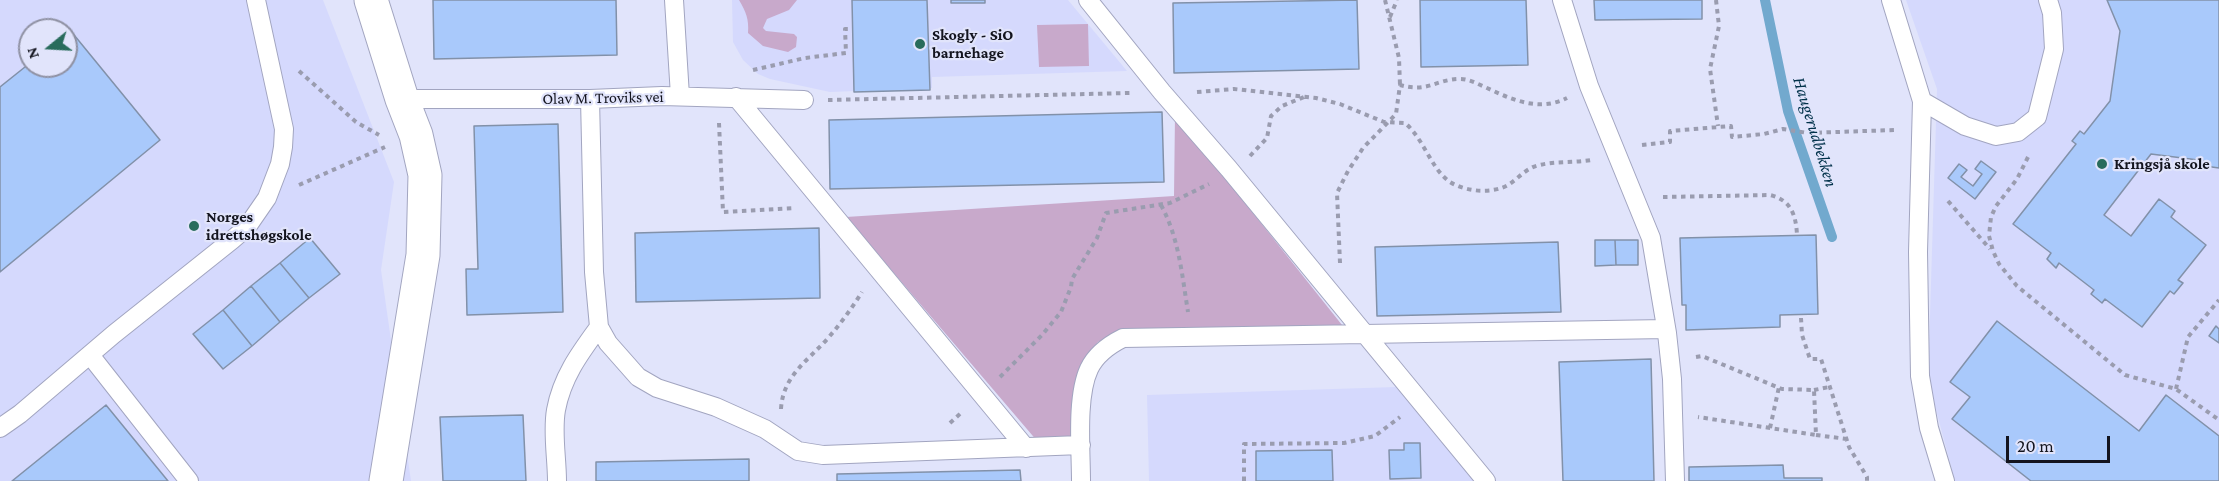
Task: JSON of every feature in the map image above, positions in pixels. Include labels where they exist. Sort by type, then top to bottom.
[{"type":"street","points":[[371,0],[402,99],[416,135],[424,175],[423,255],[386,481]]},
{"type":"lane","points":[[0,428],[247,227],[267,198],[280,165],[284,129],[256,0]]},
{"type":"lane","points":[[674,0],[680,96]]},
{"type":"lane","points":[[1088,0],[1486,481]]},
{"type":"lane","points":[[1562,0],[1589,86],[1651,238],[1672,379],[1675,481]]},
{"type":"lane","points":[[1891,0],[1922,101],[1918,252],[1920,376],[1929,428],[1945,481]]},
{"type":"lane","points":[[1922,101],[1965,126],[1996,136],[2018,132],[2037,117],[2054,49],[2052,13],[2048,0]]},
{"type":"lane","name":"Olav M. Troviks vei","points":[[402,99],[590,99],[680,96],[804,100]]},
{"type":"lane","points":[[727,97],[828,207],[1026,448]]},
{"type":"lane","points":[[590,99],[594,272],[599,327],[608,343],[638,377],[657,388],[716,407],[765,429],[798,451],[823,455],[1081,446]]},
{"type":"lane","points":[[557,481],[556,412],[563,385],[576,359],[599,327]]},
{"type":"lane","points":[[1081,481],[1082,391],[1089,368],[1104,348],[1123,338],[1666,329]]},
{"type":"lane","points":[[90,355],[189,481]]},
{"type":"path","points":[[1341,305],[1337,193],[1363,148],[1396,114],[1400,85],[1399,58],[1385,0]]},
{"type":"path","points":[[1390,17],[1397,0]]},
{"type":"path","points":[[1716,0],[1719,26],[1710,69],[1718,126]]},
{"type":"path","points":[[828,207],[723,212],[727,97],[754,70],[805,58],[846,53],[845,29],[852,30]]},
{"type":"path","points":[[294,67],[356,122],[388,138]]},
{"type":"path","points":[[1400,85],[1419,89],[1460,79],[1474,82],[1508,98],[1541,106],[1563,100],[1589,86]]},
{"type":"path","points":[[804,100],[1180,93],[1234,88],[1306,96],[1340,104],[1384,122],[1405,123],[1413,130],[1441,173],[1451,182],[1468,189],[1491,190],[1508,185],[1523,173],[1539,165],[1573,163],[1607,157],[1614,149]]},
{"type":"path","points":[[920,450],[982,394],[1042,335],[1061,312],[1072,279],[1096,238],[1106,213],[1161,205],[1190,195],[1259,148],[1267,138],[1271,116],[1282,106],[1306,96]]},
{"type":"path","points":[[1634,146],[1670,142],[1670,131],[1718,126],[1731,126],[1732,137],[1764,134],[1783,129],[1811,133],[1886,129],[1921,130]]},
{"type":"path","points":[[291,184],[305,184],[387,147]]},
{"type":"path","points":[[1992,251],[1989,236],[1991,217],[1996,206],[2017,179],[2028,157]]},
{"type":"path","points":[[1634,198],[1770,195],[1782,198],[1792,209],[1797,235]]},
{"type":"path","points":[[1161,205],[1172,224],[1192,337]]},
{"type":"path","points":[[1970,227],[1992,251],[1999,264],[2017,286],[2125,375],[2176,389],[2219,420]]},
{"type":"path","points":[[781,438],[782,394],[794,373],[846,317],[877,265]]},
{"type":"path","points":[[2176,389],[2188,337],[2219,300]]},
{"type":"path","points":[[1801,318],[1802,334],[1810,359],[1821,359],[1846,439],[1868,481]]},
{"type":"path","points":[[1702,356],[1779,387],[1814,390],[1830,387]]},
{"type":"path","points":[[1770,428],[1779,387]]},
{"type":"path","points":[[1814,390],[1816,435]]},
{"type":"path","points":[[1245,481],[1244,444],[1344,443],[1375,436],[1420,400]]},
{"type":"path","points":[[1704,417],[1846,439]]},
{"type":"shaded area","name":"Norges idrettshøgskole","points":[[0,0],[323,0],[394,182],[381,270],[411,481],[0,481]]},
{"type":"shaded area","name":"Skogly - SiO barnehage","points":[[732,0],[1068,0],[1127,71],[932,77],[932,88],[830,92],[770,79],[758,74],[743,60],[733,42]]},
{"type":"shaded area","points":[[739,0],[797,0],[789,10],[767,19],[763,28],[766,31],[794,34],[797,37],[796,47],[788,52],[763,46],[748,33],[744,8]]},
{"type":"shaded area","points":[[1906,0],[2219,0],[2219,481],[1955,481],[1928,380],[1937,89]]},
{"type":"shaded area","points":[[1088,24],[1089,66],[1039,67],[1037,25]]},
{"type":"shaded area","points":[[1175,115],[1342,325],[1124,330],[1098,342],[1081,366],[1071,440],[1038,442],[846,217],[1174,196]]},
{"type":"shaded area","points":[[1396,387],[1474,481],[1149,481],[1147,395]]},
{"type":"building","points":[[433,0],[616,0],[617,55],[434,59]]},
{"type":"building","points":[[852,0],[927,0],[930,90],[854,92]]},
{"type":"building","points":[[951,0],[985,0],[985,3],[951,3]]},
{"type":"building","points":[[1357,0],[1359,69],[1174,73],[1173,3]]},
{"type":"building","points":[[1420,0],[1526,0],[1528,65],[1421,67]]},
{"type":"building","points":[[1594,0],[1702,0],[1702,19],[1595,20]]},
{"type":"building","name":"Kringsjå skole","points":[[2107,0],[2219,0],[2219,168],[2205,166],[2206,161],[2151,154],[2104,215],[2131,236],[2159,199],[2175,211],[2171,217],[2206,245],[2178,280],[2183,283],[2174,294],[2170,291],[2142,327],[2105,299],[2102,303],[2091,294],[2094,290],[2059,263],[2056,268],[2047,259],[2051,253],[2013,224],[2076,144],[2072,141],[2080,131],[2084,134],[2110,101],[2120,31]]},
{"type":"building","points":[[78,40],[160,140],[0,272],[0,87],[18,73],[18,78],[78,78]]},
{"type":"building","points":[[1162,112],[1164,182],[830,189],[829,120]]},
{"type":"building","points":[[558,124],[563,312],[467,315],[466,269],[478,269],[474,126]]},
{"type":"building","points":[[1981,161],[1996,172],[1975,199],[1948,178],[1959,164],[1967,170],[1961,177],[1973,186],[1982,174],[1975,169]]},
{"type":"building","points":[[819,228],[820,298],[636,302],[635,233]]},
{"type":"building","points":[[1816,235],[1818,314],[1780,315],[1780,327],[1686,330],[1686,305],[1682,305],[1680,238]]},
{"type":"building","points":[[310,238],[340,274],[309,298],[280,263]]},
{"type":"building","points":[[1595,240],[1615,240],[1616,265],[1595,266]]},
{"type":"building","points":[[1615,240],[1638,240],[1638,265],[1616,265]]},
{"type":"building","points":[[1558,242],[1561,312],[1377,316],[1375,247]]},
{"type":"building","points":[[280,263],[309,298],[280,322],[251,286]]},
{"type":"building","points":[[251,286],[280,322],[252,346],[223,310]]},
{"type":"building","points":[[223,310],[252,346],[223,369],[193,334]]},
{"type":"building","points":[[1997,321],[2139,431],[2166,395],[2219,436],[2219,481],[2031,481],[1952,419],[1970,397],[1950,382]]},
{"type":"building","points":[[2216,326],[2219,329],[2219,343],[2209,336]]},
{"type":"building","points":[[1651,359],[1654,481],[1563,481],[1559,362]]},
{"type":"building","points":[[106,405],[168,481],[12,481]]},
{"type":"building","points":[[523,415],[526,481],[443,481],[440,417]]},
{"type":"building","points":[[1404,443],[1420,443],[1421,478],[1390,479],[1389,450],[1404,450]]},
{"type":"building","points":[[1332,450],[1333,481],[1256,481],[1256,451]]},
{"type":"building","points":[[749,459],[749,481],[596,481],[596,462]]},
{"type":"building","points":[[1783,465],[1784,478],[1822,478],[1822,481],[1689,481],[1689,467]]},
{"type":"building","points":[[1020,470],[1021,481],[837,481],[837,474]]},
{"type":"waterway","name":"Haugerudbekken","points":[[1765,0],[1788,111],[1832,237]]},
{"type":"place","name":"Skogly - SiO barnehage","points":[[920,44]]},
{"type":"place","name":"Kringsjå skole","points":[[2102,164]]},
{"type":"place","name":"Norges idrettshøgskole","points":[[194,226]]}]
